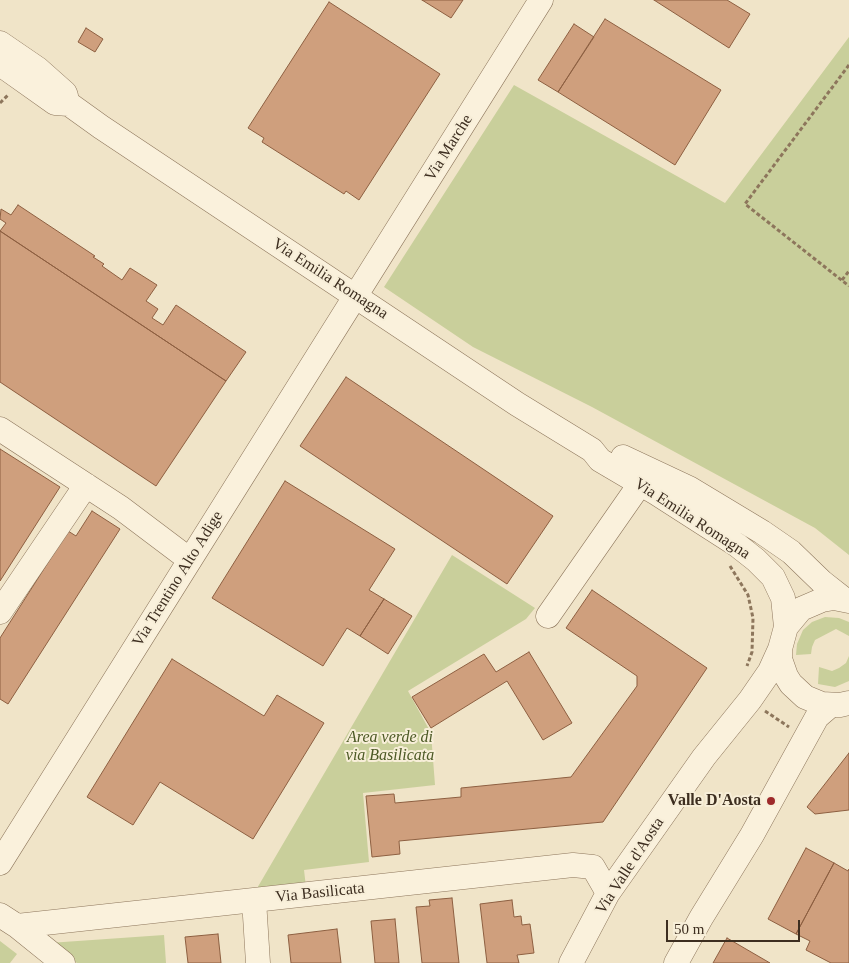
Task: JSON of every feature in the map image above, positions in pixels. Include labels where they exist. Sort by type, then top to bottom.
[{"type":"street","name":"Via Marche","points":[[356,296],[541,0]]},
{"type":"street","name":"Via Emilia Romagna","points":[[0,43],[38,69],[65,93],[69,104]]},
{"type":"street","name":"Via Emilia Romagna","points":[[6,78],[56,103],[69,104],[517,404],[592,450],[600,460],[718,532],[756,560],[774,577],[783,598],[786,627]]},
{"type":"street","name":"Via Trentino Alto Adige","points":[[0,863],[356,296]]},
{"type":"street","points":[[0,429],[121,508],[190,560]]},
{"type":"street","name":"Via Emilia Romagna","points":[[592,450],[604,448],[689,488],[734,514],[791,552],[822,582],[847,600]]},
{"type":"street","points":[[548,616],[640,484]]},
{"type":"street","points":[[0,612],[86,485]]},
{"type":"street","name":"Via Emilia Romagna","points":[[840,704],[822,704],[805,697],[791,684],[782,668],[780,649],[786,627],[792,617],[801,609],[811,603],[822,600],[834,598],[847,600]]},
{"type":"street","name":"Via Valle d'Aosta","points":[[572,963],[608,893],[704,757],[750,700],[770,671],[780,649]]},
{"type":"street","points":[[676,963],[752,835],[817,717],[840,704]]},
{"type":"street","name":"Via Basilicata","points":[[8,921],[254,900],[573,865],[593,867],[608,893]]},
{"type":"street","points":[[254,900],[258,963]]},
{"type":"street","points":[[8,921],[63,963]]},
{"type":"path","points":[[849,64],[848,70],[746,204],[849,286]]},
{"type":"path","points":[[0,103],[7,94],[6,78]]},
{"type":"path","points":[[842,280],[849,271]]},
{"type":"path","points":[[729,565],[748,595],[753,618],[752,652],[746,667]]},
{"type":"path","points":[[750,700],[805,739]]},
{"type":"green space","points":[[849,37],[849,555],[815,528],[592,407],[473,347],[384,287],[514,85],[725,203]]},
{"type":"green space","name":"Area verde di via Basilicata","points":[[452,555],[535,608],[526,619],[408,691],[431,733],[435,785],[363,793],[369,862],[304,870],[306,887],[256,890]]},
{"type":"green space","points":[[825,617],[839,618],[849,622],[849,636],[836,629],[815,640],[811,654],[796,655],[797,644],[803,630],[812,622]]},
{"type":"green space","points":[[849,656],[849,681],[835,687],[818,684],[819,667],[832,671],[846,663]]},
{"type":"green space","points":[[164,935],[166,963],[77,963],[49,943]]},
{"type":"green space","points":[[0,941],[17,954],[10,963],[0,963]]},
{"type":"building","points":[[422,0],[463,0],[451,18]]},
{"type":"building","points":[[654,0],[727,0],[750,14],[729,48]]},
{"type":"building","points":[[329,2],[440,74],[359,200],[346,191],[344,194],[262,142],[264,138],[248,128]]},
{"type":"building","points":[[605,19],[721,90],[675,165],[558,92]]},
{"type":"building","points":[[574,24],[594,37],[558,92],[538,80]]},
{"type":"building","points":[[86,28],[103,39],[95,52],[78,42]]},
{"type":"building","points":[[18,205],[95,256],[93,257],[104,264],[102,266],[122,280],[130,268],[157,285],[146,301],[158,309],[152,318],[163,325],[176,305],[246,352],[226,381],[0,231],[6,223],[0,219],[1,209],[11,215]]},
{"type":"building","points":[[0,231],[226,381],[156,486],[0,382]]},
{"type":"building","points":[[346,377],[553,516],[507,584],[300,446]]},
{"type":"building","points":[[0,449],[60,487],[0,581]]},
{"type":"building","points":[[285,481],[395,549],[369,590],[384,599],[360,636],[347,628],[323,666],[212,598]]},
{"type":"building","points":[[92,511],[120,529],[8,704],[0,699],[0,638],[68,531],[76,536]]},
{"type":"building","points":[[592,590],[707,668],[603,822],[399,841],[400,854],[372,857],[366,796],[394,794],[395,803],[461,797],[461,788],[571,777],[637,686],[637,676],[566,628]]},
{"type":"building","points":[[384,599],[412,616],[388,654],[360,636]]},
{"type":"building","points":[[529,652],[572,723],[543,740],[507,681],[431,728],[412,697],[484,654],[496,672]]},
{"type":"building","points":[[172,659],[264,716],[277,695],[324,723],[253,839],[160,782],[133,825],[87,797]]},
{"type":"building","points":[[849,753],[849,810],[815,814],[807,807]]},
{"type":"building","points":[[806,848],[834,863],[796,934],[768,919]]},
{"type":"building","points":[[834,863],[848,871],[849,869],[849,963],[831,963],[806,950],[810,941],[796,934]]},
{"type":"building","points":[[452,898],[459,963],[422,963],[416,907],[430,906],[429,900]]},
{"type":"building","points":[[512,900],[514,917],[521,916],[522,925],[530,924],[534,953],[517,955],[519,963],[487,963],[480,904]]},
{"type":"building","points":[[395,919],[399,963],[375,963],[371,921]]},
{"type":"building","points":[[337,929],[341,963],[291,963],[288,935]]},
{"type":"building","points":[[218,934],[221,963],[188,963],[185,937]]},
{"type":"building","points":[[727,938],[770,963],[713,963]]},
{"type":"place","name":"Valle D'Aosta","points":[[771,801]]}]
